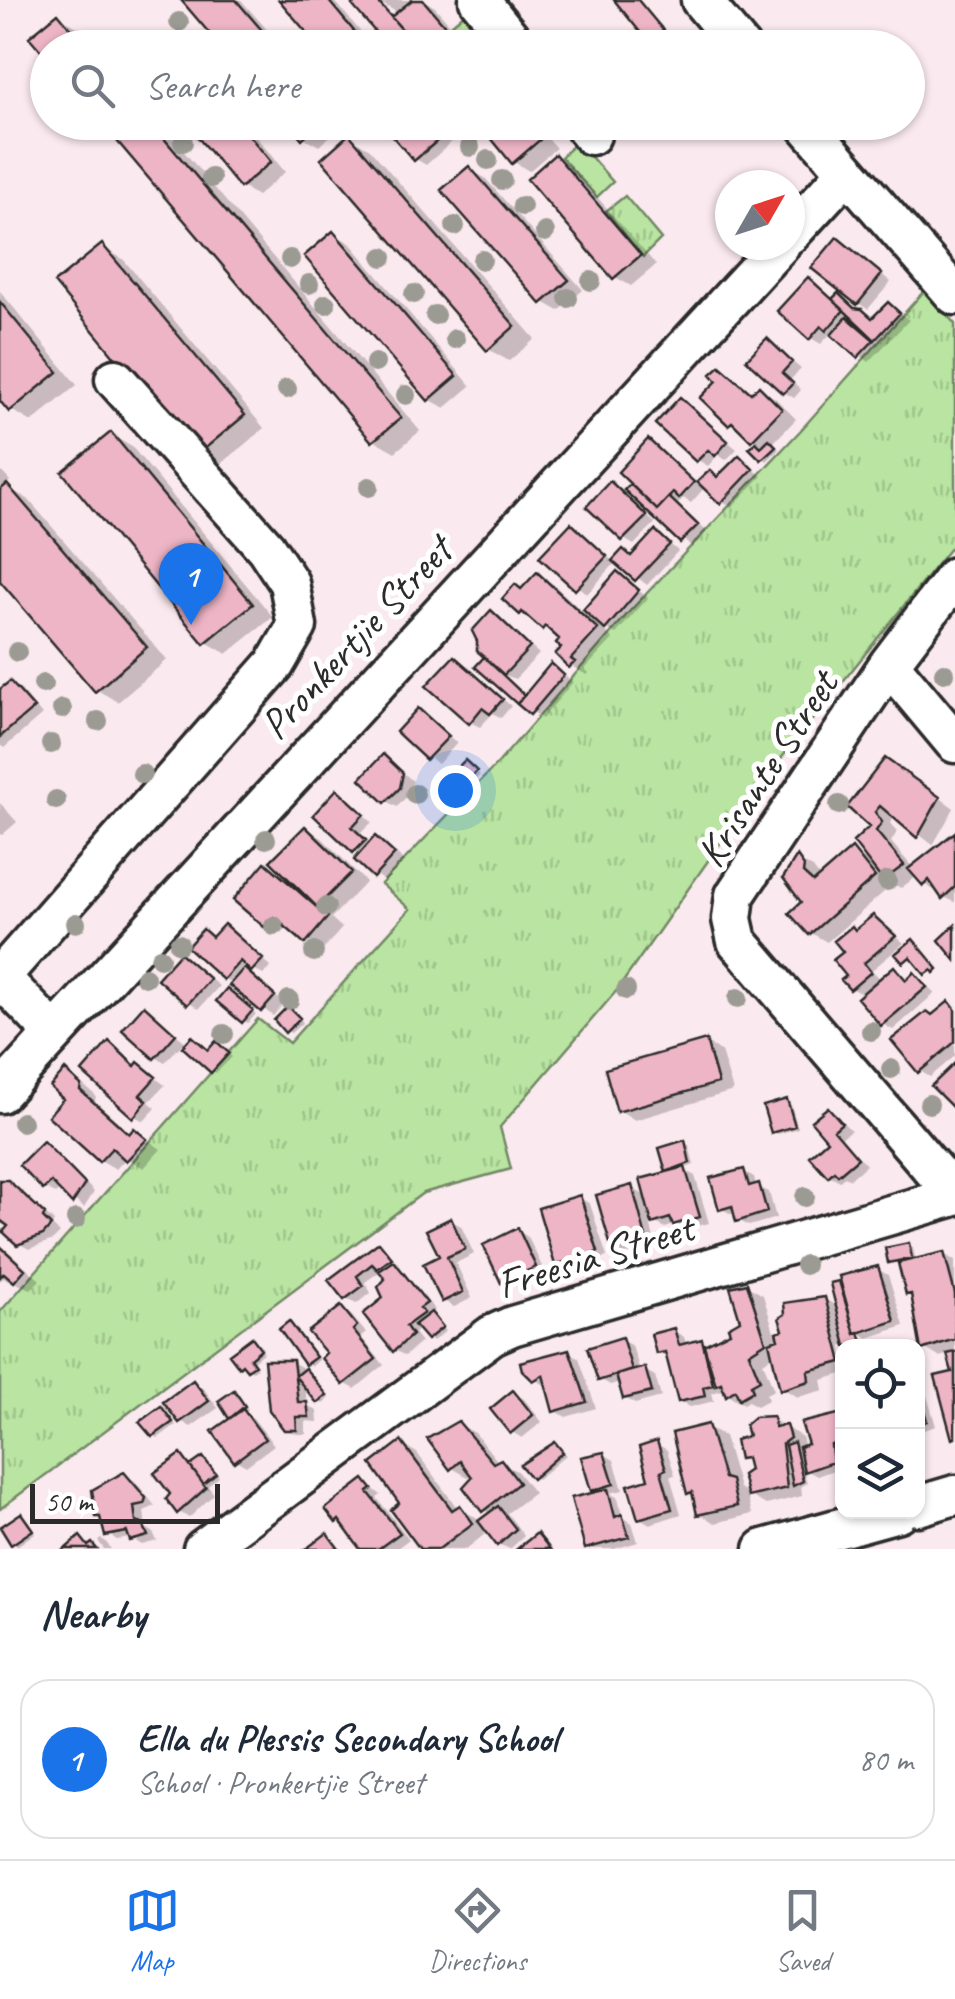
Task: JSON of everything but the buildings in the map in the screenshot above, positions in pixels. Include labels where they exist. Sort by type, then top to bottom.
[{"type":"street","points":[[478,0],[503,30]]},
{"type":"street","points":[[701,0],[726,30]]},
{"type":"street","points":[[819,140],[955,295]]},
{"type":"street","points":[[805,218],[846,173]]},
{"type":"street","name":"Pronkertjie Street","points":[[0,1094],[766,260]]},
{"type":"street","points":[[54,1033],[0,977],[275,664],[297,626],[289,583],[266,548],[115,379]]},
{"type":"street","name":"Krisante Street","points":[[955,577],[889,664],[734,896],[732,920],[737,941],[955,1196]]},
{"type":"street","points":[[889,664],[955,743]]},
{"type":"street","name":"Freesia Street","points":[[203,1549],[492,1334],[955,1196]]},
{"type":"street","points":[[925,1504],[955,1496]]},
{"type":"street","points":[[764,1549],[873,1519]]},
{"type":"green space","points":[[466,12],[481,30],[452,30],[449,27]]},
{"type":"green space","points":[[577,141],[613,182],[597,197],[561,157]]},
{"type":"green space","points":[[625,196],[661,239],[643,257],[606,211]]},
{"type":"green space","points":[[925,290],[955,324],[955,542],[771,771],[618,989],[500,1127],[511,1169],[423,1193],[0,1509],[0,1312],[258,1019],[289,1043],[410,909],[381,884],[499,762],[630,611],[800,431]]},
{"type":"place","name":"Ella du Plessis Secondary School","points":[[191,625]]}]
